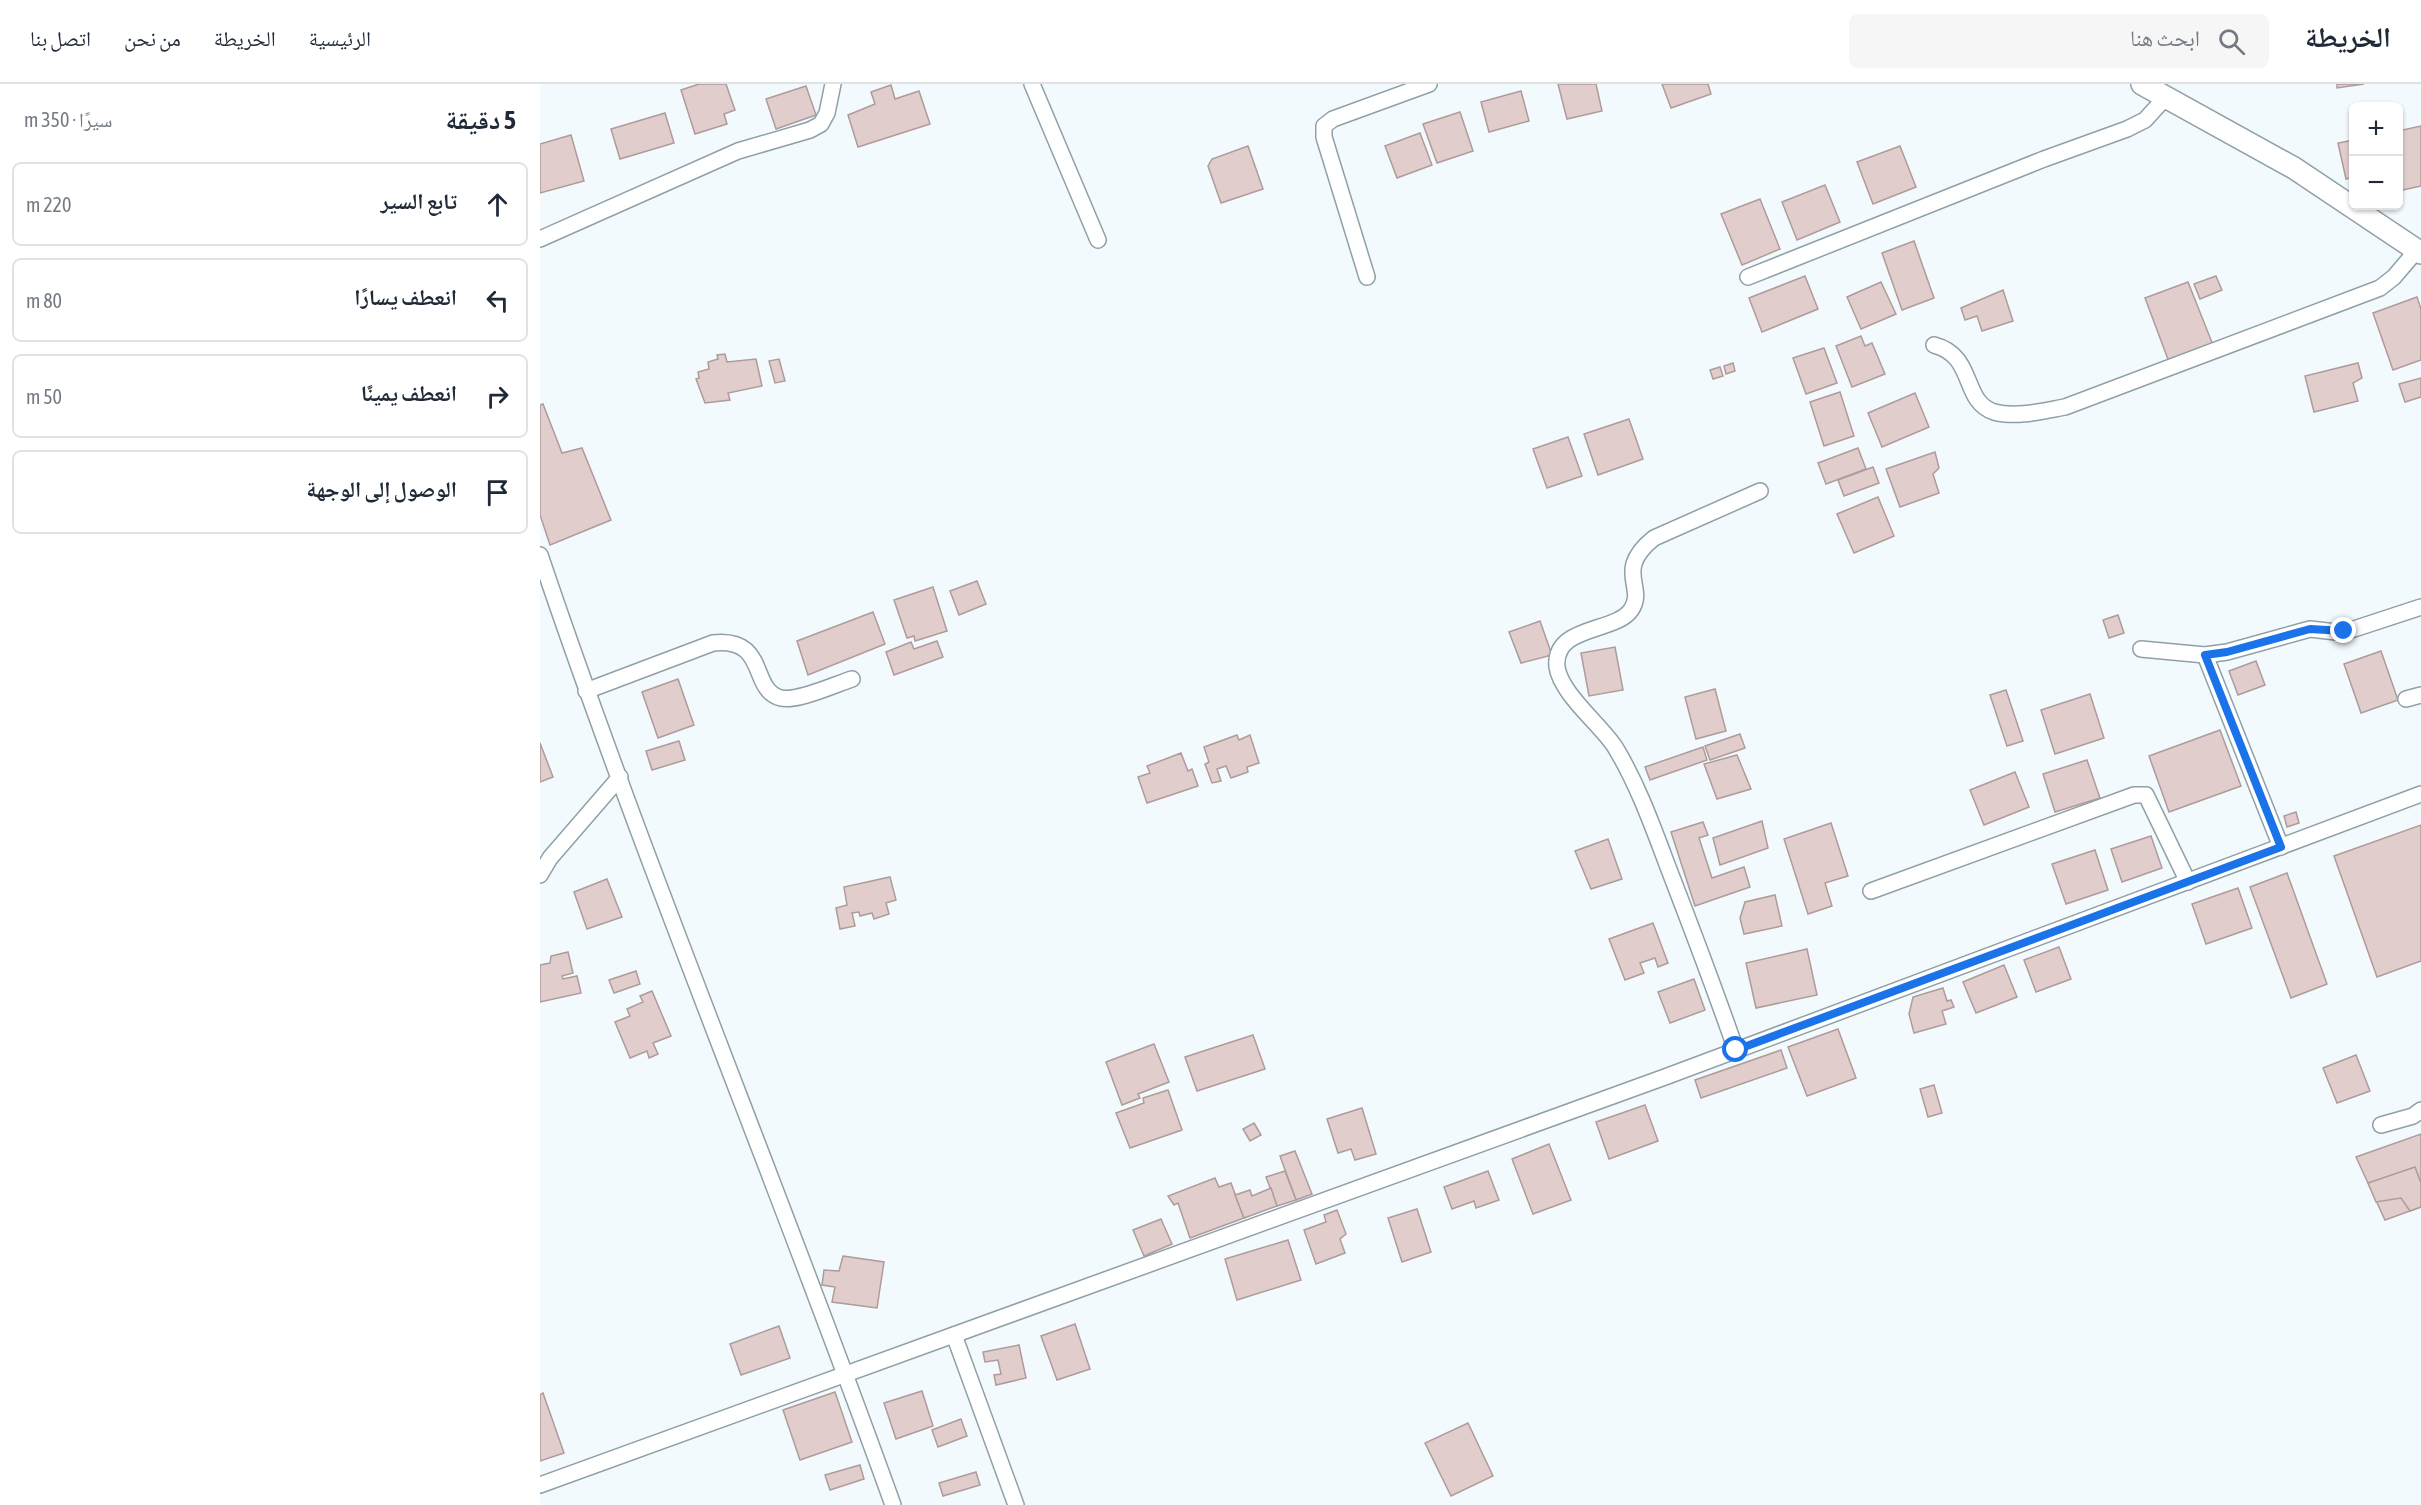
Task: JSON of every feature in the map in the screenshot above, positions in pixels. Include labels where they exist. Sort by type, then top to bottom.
[{"type":"street","points":[[540,239],[738,151],[821,124],[827,113],[832,84]]},
{"type":"street","points":[[1032,84],[1098,240]]},
{"type":"street","points":[[1367,277],[1324,137],[1324,126],[1333,119],[1429,84]]},
{"type":"street","points":[[1934,345],[1947,348],[1956,355],[1975,396],[1984,406],[1995,412],[2030,414],[2065,407],[2380,288],[2419,251],[2294,168],[2142,84]]},
{"type":"street","points":[[1748,277],[2044,159],[2127,129],[2145,120],[2165,98]]},
{"type":"street","points":[[1736,1050],[1652,822],[1615,748],[1563,685],[1557,666],[1561,650],[1572,637],[1621,618],[1631,610],[1635,596],[1632,568],[1639,550],[1654,538],[1760,491]]},
{"type":"street","points":[[540,555],[586,691],[846,1374],[892,1505]]},
{"type":"street","points":[[2141,649],[2205,655],[2227,652],[2310,629],[2337,632],[2354,629],[2421,607]]},
{"type":"street","points":[[586,691],[713,642],[730,641],[746,647],[771,692],[781,698],[793,698],[852,679]]},
{"type":"street","points":[[2205,655],[2281,847]]},
{"type":"street","points":[[540,876],[550,858],[620,777]]},
{"type":"street","points":[[540,1485],[1736,1050],[2421,794]]},
{"type":"street","points":[[1871,891],[2134,795],[2146,795],[2188,882]]},
{"type":"street","points":[[2382,1125],[2418,1114]]},
{"type":"street","points":[[954,1335],[1016,1505]]},
{"type":"building","points":[[699,84],[726,84],[735,110],[724,114],[727,124],[695,134],[681,90]]},
{"type":"building","points":[[1558,84],[1596,84],[1602,111],[1567,119]]},
{"type":"building","points":[[1662,84],[1708,84],[1711,94],[1671,108]]},
{"type":"building","points":[[2337,84],[2364,84],[2337,88]]},
{"type":"building","points":[[891,85],[895,99],[919,91],[930,124],[858,147],[848,115],[875,104],[871,92]]},
{"type":"building","points":[[806,86],[816,115],[776,129],[766,99]]},
{"type":"building","points":[[1521,91],[1529,121],[1489,132],[1481,102]]},
{"type":"building","points":[[1460,112],[1473,151],[1437,163],[1423,124]]},
{"type":"building","points":[[665,113],[674,143],[620,159],[611,129]]},
{"type":"building","points":[[2421,126],[2421,186],[2403,190],[2403,156],[2403,130]]},
{"type":"building","points":[[1420,133],[1432,165],[1397,178],[1385,146]]},
{"type":"building","points":[[571,135],[584,181],[540,193],[540,144]]},
{"type":"building","points":[[2349,141],[2349,178],[2346,179],[2338,143]]},
{"type":"building","points":[[1248,146],[1263,189],[1221,203],[1208,166],[1212,159]]},
{"type":"building","points":[[1900,146],[1916,187],[1873,204],[1857,162]]},
{"type":"building","points":[[1825,185],[1840,222],[1797,240],[1782,202]]},
{"type":"building","points":[[1760,199],[1780,249],[1742,265],[1721,214]]},
{"type":"building","points":[[1914,241],[1934,298],[1902,310],[1882,253]]},
{"type":"building","points":[[1805,276],[1818,309],[1762,332],[1749,298]]},
{"type":"building","points":[[2216,276],[2222,290],[2200,299],[2194,284]]},
{"type":"building","points":[[1881,282],[1896,314],[1861,329],[1847,297]]},
{"type":"building","points":[[2188,282],[2213,345],[2169,362],[2145,298]]},
{"type":"building","points":[[2003,290],[2013,321],[1982,331],[1977,316],[1965,320],[1961,308]]},
{"type":"building","points":[[2417,297],[2421,309],[2421,360],[2393,370],[2373,313]]},
{"type":"building","points":[[1861,336],[1865,346],[1872,343],[1885,374],[1852,387],[1836,346]]},
{"type":"building","points":[[1824,348],[1837,383],[1806,394],[1793,358]]},
{"type":"building","points":[[725,354],[727,362],[756,359],[762,386],[728,393],[730,400],[705,403],[696,379],[699,378],[698,372],[709,369],[708,362],[718,359],[717,355]]},
{"type":"building","points":[[779,359],[785,381],[775,383],[769,361]]},
{"type":"building","points":[[1733,363],[1735,371],[1726,374],[1724,366]]},
{"type":"building","points":[[2358,363],[2362,378],[2353,383],[2358,401],[2314,412],[2305,376]]},
{"type":"building","points":[[1720,367],[1723,376],[1713,379],[1710,370]]},
{"type":"building","points":[[2421,378],[2421,397],[2405,402],[2399,384]]},
{"type":"building","points":[[1840,392],[1854,436],[1824,446],[1810,402]]},
{"type":"building","points":[[1915,393],[1929,427],[1882,447],[1868,413]]},
{"type":"building","points":[[543,404],[562,453],[582,448],[611,520],[550,545],[540,515],[540,405]]},
{"type":"building","points":[[1629,419],[1643,459],[1598,475],[1584,434]]},
{"type":"building","points":[[1568,437],[1582,476],[1547,488],[1533,449]]},
{"type":"building","points":[[1858,448],[1866,469],[1826,484],[1818,463]]},
{"type":"building","points":[[1935,452],[1939,468],[1933,474],[1939,493],[1900,507],[1886,469]]},
{"type":"building","points":[[1873,467],[1879,483],[1844,496],[1838,480]]},
{"type":"building","points":[[1878,497],[1894,536],[1854,553],[1837,514]]},
{"type":"building","points":[[977,581],[986,604],[959,615],[950,591]]},
{"type":"building","points":[[933,587],[947,631],[915,641],[914,636],[907,638],[894,600]]},
{"type":"building","points":[[873,612],[885,644],[808,675],[797,641]]},
{"type":"building","points":[[2118,615],[2124,633],[2109,638],[2103,620]]},
{"type":"building","points":[[1540,621],[1552,655],[1521,663],[1509,632]]},
{"type":"building","points":[[937,641],[943,657],[894,675],[886,652],[911,642],[914,649]]},
{"type":"building","points":[[1615,647],[1623,690],[1589,696],[1581,653]]},
{"type":"building","points":[[2381,651],[2398,700],[2361,713],[2344,664]]},
{"type":"building","points":[[2256,661],[2265,685],[2238,695],[2229,671]]},
{"type":"building","points":[[678,679],[694,725],[658,738],[642,692]]},
{"type":"building","points":[[1715,689],[1726,731],[1696,739],[1685,697]]},
{"type":"building","points":[[2006,690],[2023,741],[2007,746],[1990,695]]},
{"type":"building","points":[[2090,694],[2104,738],[2055,754],[2041,710]]},
{"type":"building","points":[[2220,730],[2241,786],[2169,812],[2149,756]]},
{"type":"building","points":[[1740,734],[1745,748],[1710,760],[1705,746]]},
{"type":"building","points":[[1237,735],[1239,740],[1250,735],[1259,763],[1247,767],[1248,772],[1231,778],[1226,766],[1217,769],[1221,781],[1212,783],[1205,764],[1209,762],[1204,747]]},
{"type":"building","points":[[679,741],[685,760],[652,770],[646,751]]},
{"type":"building","points":[[540,743],[553,777],[540,782]]},
{"type":"building","points":[[1703,747],[1707,760],[1650,780],[1645,767]]},
{"type":"building","points":[[1181,753],[1188,771],[1192,769],[1198,786],[1147,803],[1138,777],[1150,773],[1147,766]]},
{"type":"building","points":[[1737,755],[1751,789],[1717,799],[1704,764]]},
{"type":"building","points":[[2087,760],[2100,798],[2055,812],[2043,774]]},
{"type":"building","points":[[2015,772],[2029,807],[1984,825],[1970,790]]},
{"type":"building","points":[[2296,812],[2299,823],[2287,827],[2284,816]]},
{"type":"building","points":[[1762,821],[1768,848],[1720,865],[1713,838]]},
{"type":"building","points":[[1703,822],[1708,835],[1699,838],[1712,878],[1744,867],[1750,887],[1695,906],[1671,832]]},
{"type":"building","points":[[1831,823],[1848,876],[1825,883],[1832,906],[1808,914],[1784,839]]},
{"type":"building","points":[[2421,825],[2421,961],[2377,977],[2334,856]]},
{"type":"building","points":[[2151,836],[2162,868],[2122,882],[2111,849]]},
{"type":"building","points":[[1608,839],[1622,879],[1591,889],[1575,851]]},
{"type":"building","points":[[2095,850],[2108,890],[2066,904],[2052,864]]},
{"type":"building","points":[[2287,873],[2327,984],[2291,998],[2250,887]]},
{"type":"building","points":[[890,877],[896,900],[886,903],[889,914],[874,919],[872,913],[860,916],[859,912],[852,913],[855,926],[840,929],[836,908],[847,905],[844,887]]},
{"type":"building","points":[[607,879],[622,917],[587,929],[574,892]]},
{"type":"building","points":[[2238,888],[2252,928],[2206,944],[2192,904]]},
{"type":"building","points":[[1775,895],[1782,926],[1744,934],[1740,918],[1745,902]]},
{"type":"building","points":[[1653,923],[1668,963],[1658,967],[1655,958],[1640,963],[1644,973],[1625,980],[1609,939]]},
{"type":"building","points":[[2059,947],[2071,979],[2036,992],[2024,960]]},
{"type":"building","points":[[1807,949],[1817,995],[1756,1008],[1746,963]]},
{"type":"building","points":[[568,952],[573,973],[562,976],[563,979],[577,976],[581,993],[540,1002],[540,965],[550,963],[551,956]]},
{"type":"building","points":[[2004,965],[2017,997],[1976,1013],[1963,982]]},
{"type":"building","points":[[636,971],[640,984],[614,993],[609,980]]},
{"type":"building","points":[[1694,979],[1705,1010],[1670,1023],[1658,992]]},
{"type":"building","points":[[1943,988],[1947,1001],[1951,1000],[1954,1007],[1942,1011],[1946,1024],[1914,1033],[1909,1014],[1913,997]]},
{"type":"building","points":[[652,991],[671,1036],[653,1043],[658,1054],[649,1058],[647,1051],[630,1058],[615,1022],[630,1016],[627,1009],[643,1002],[640,996]]},
{"type":"building","points":[[1838,1029],[1856,1078],[1807,1096],[1788,1047]]},
{"type":"building","points":[[1253,1035],[1265,1069],[1197,1091],[1185,1057]]},
{"type":"building","points":[[1154,1044],[1169,1082],[1138,1094],[1140,1098],[1122,1105],[1106,1062]]},
{"type":"building","points":[[1781,1050],[1787,1068],[1701,1098],[1695,1080]]},
{"type":"building","points":[[2356,1055],[2370,1091],[2337,1103],[2323,1068]]},
{"type":"building","points":[[1934,1085],[1942,1113],[1928,1117],[1920,1089]]},
{"type":"building","points":[[1168,1090],[1182,1130],[1130,1148],[1116,1113],[1144,1103],[1143,1098]]},
{"type":"building","points":[[1645,1105],[1658,1141],[1609,1159],[1596,1122]]},
{"type":"building","points":[[1362,1108],[1376,1154],[1355,1160],[1351,1149],[1338,1153],[1327,1119]]},
{"type":"building","points":[[1254,1123],[1261,1135],[1250,1141],[1243,1129]]},
{"type":"building","points":[[2421,1134],[2421,1207],[2385,1220],[2356,1157]]},
{"type":"building","points":[[1549,1144],[1571,1200],[1533,1214],[1512,1159]]},
{"type":"building","points":[[1295,1151],[1312,1194],[1296,1200],[1280,1156]]},
{"type":"building","points":[[2415,1167],[2421,1183],[2421,1207],[2410,1211],[2401,1198],[2376,1202],[2368,1183]]},
{"type":"building","points":[[1285,1171],[1296,1200],[1277,1206],[1266,1177]]},
{"type":"building","points":[[1488,1171],[1499,1200],[1476,1208],[1474,1201],[1452,1209],[1444,1187]]},
{"type":"building","points":[[1215,1178],[1219,1187],[1231,1183],[1244,1218],[1190,1238],[1178,1203],[1174,1205],[1168,1196]]},
{"type":"building","points":[[1271,1188],[1277,1206],[1244,1218],[1235,1195],[1250,1190],[1252,1196]]},
{"type":"building","points":[[1417,1209],[1431,1252],[1402,1262],[1388,1218]]},
{"type":"building","points":[[1337,1210],[1346,1234],[1340,1239],[1345,1253],[1316,1264],[1304,1230],[1326,1222],[1324,1215]]},
{"type":"building","points":[[1161,1219],[1172,1244],[1144,1256],[1133,1230]]},
{"type":"building","points":[[1288,1240],[1301,1280],[1237,1300],[1225,1259]]},
{"type":"building","points":[[843,1256],[884,1262],[877,1308],[832,1302],[835,1287],[822,1285],[824,1270],[839,1271]]},
{"type":"building","points":[[1075,1324],[1090,1369],[1057,1380],[1041,1336]]},
{"type":"building","points":[[779,1326],[790,1358],[741,1375],[730,1344]]},
{"type":"building","points":[[1019,1345],[1026,1378],[996,1385],[994,1375],[1001,1374],[998,1360],[985,1362],[983,1352]]},
{"type":"building","points":[[922,1391],[933,1426],[896,1439],[884,1403]]},
{"type":"building","points":[[835,1392],[852,1442],[800,1460],[783,1410]]},
{"type":"building","points":[[543,1393],[564,1453],[540,1461],[540,1395]]},
{"type":"building","points":[[961,1419],[967,1436],[938,1447],[932,1430]]},
{"type":"building","points":[[1468,1423],[1493,1476],[1451,1496],[1425,1443]]},
{"type":"building","points":[[860,1465],[864,1479],[830,1490],[825,1475]]},
{"type":"building","points":[[976,1472],[980,1485],[943,1496],[939,1483]]},
{"type":"route","points":[[1736,1050],[2281,847],[2205,655],[2227,652],[2291,632],[2310,629],[2344,631]]}]
